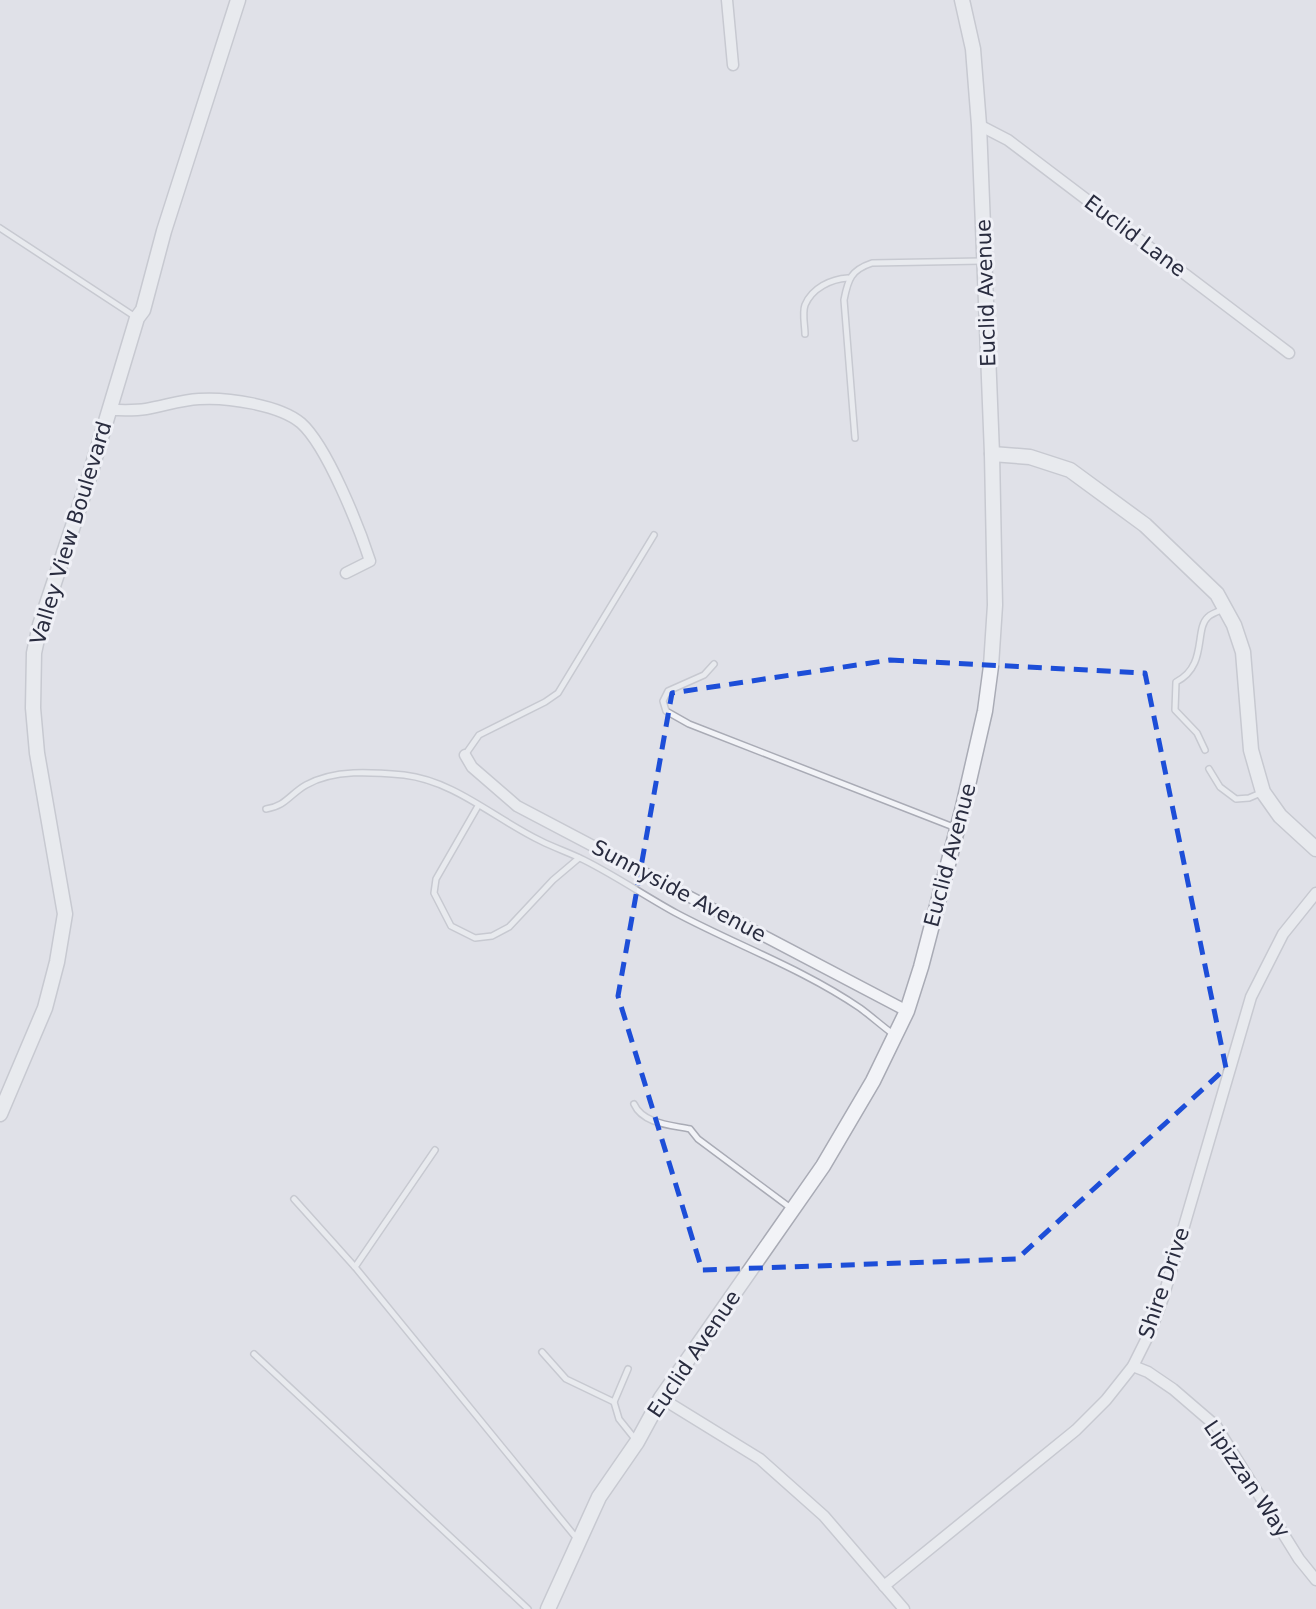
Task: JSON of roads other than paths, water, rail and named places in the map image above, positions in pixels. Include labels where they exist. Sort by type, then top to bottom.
[{"type":"street","name":"Valley View Boulevard","points":[[0,1114],[45,1008],[57,962],[65,914],[37,753],[33,708],[34,653],[40,625],[88,481],[137,318],[143,310],[164,231],[238,0]]},
{"type":"street","points":[[727,0],[733,65]]},
{"type":"street","name":"Euclid Avenue","points":[[548,1609],[599,1497],[637,1442],[661,1398],[823,1166],[853,1118],[895,1036],[907,1011],[921,967],[978,748],[991,666],[995,605],[992,454],[979,125],[973,49],[962,0]]},
{"type":"street","name":"Euclid Lane","points":[[979,125],[1008,140],[1289,352]]},
{"type":"street","points":[[109,410],[144,410],[207,399],[245,402],[279,410],[300,422],[315,439],[359,526],[370,561],[346,573]]},
{"type":"street","points":[[992,454],[1030,457],[1070,470],[1146,525],[1217,594],[1234,625],[1243,652],[1251,750],[1263,792],[1280,816],[1316,849]]},
{"type":"street","name":"Sunnyside Avenue","points":[[464,755],[472,767],[517,806],[907,1011]]},
{"type":"street","name":"Shire Drive","points":[[884,1586],[1076,1430],[1133,1366],[1163,1298],[1251,997],[1283,934],[1316,893]]},
{"type":"street","name":"Lipizzan Way","points":[[1133,1366],[1148,1372],[1173,1389],[1216,1426],[1299,1559],[1316,1580]]},
{"type":"street","points":[[661,1398],[760,1459],[824,1516],[904,1609]]},
{"type":"lane","points":[[0,228],[137,318]]},
{"type":"lane","points":[[855,438],[844,300],[848,278],[859,268],[872,263],[985,261]]},
{"type":"lane","points":[[805,334],[804,306],[811,296],[833,279],[848,278]]},
{"type":"lane","points":[[464,755],[479,735],[558,693],[654,535]]},
{"type":"lane","points":[[1205,750],[1197,733],[1175,710],[1176,682],[1184,678],[1195,662],[1204,622],[1225,608]]},
{"type":"lane","points":[[715,664],[704,675],[668,691],[663,701],[666,711],[689,724],[956,828]]},
{"type":"lane","points":[[1209,769],[1220,787],[1236,799],[1249,798],[1263,792]]},
{"type":"lane","points":[[266,809],[279,807],[302,787],[323,776],[352,773],[424,778],[449,787],[539,841],[579,858],[677,913],[815,982],[860,1008],[895,1036]]},
{"type":"lane","points":[[478,806],[436,879],[434,893],[451,926],[475,938],[492,936],[509,927],[553,880],[579,858]]},
{"type":"lane","points":[[634,1104],[642,1115],[659,1124],[690,1129],[698,1139],[792,1209]]},
{"type":"lane","points":[[355,1267],[435,1150]]},
{"type":"lane","points":[[294,1199],[355,1267],[578,1540]]},
{"type":"lane","points":[[542,1352],[566,1379],[614,1402]]},
{"type":"lane","points":[[254,1354],[528,1609]]},
{"type":"lane","points":[[628,1369],[614,1402],[620,1419],[637,1442]]}]
